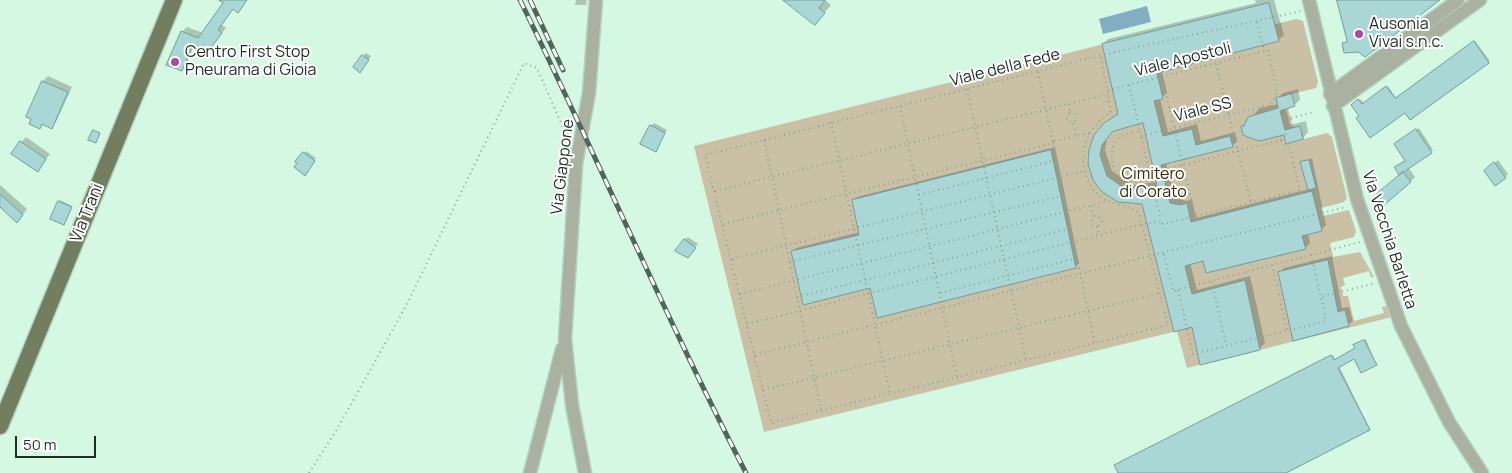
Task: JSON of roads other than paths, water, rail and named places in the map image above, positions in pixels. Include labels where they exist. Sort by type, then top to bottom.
[{"type":"main road","name":"Via Trani","points":[[0,426],[174,0]]},
{"type":"street","name":"Via Giappone","points":[[565,339],[576,164],[589,92],[596,0]]},
{"type":"street","points":[[1331,100],[1458,0]]},
{"type":"street","points":[[1331,100],[1468,0]]},
{"type":"street","points":[[1331,100],[1480,0]]},
{"type":"street","name":"Via Vecchia Barletta","points":[[1310,5],[1331,100],[1358,204],[1384,280],[1401,326],[1449,422],[1482,473]]},
{"type":"street","points":[[530,473],[565,339]]},
{"type":"street","points":[[565,339],[572,405],[585,473]]},
{"type":"water","points":[[1147,6],[1151,22],[1103,34],[1099,19]]},
{"type":"railway","points":[[520,0],[716,415],[746,473]]},
{"type":"railway","points":[[530,0],[563,70]]},
{"type":"place","name":"Ausonia Vivai s.n.c.","points":[[1359,34]]},
{"type":"place","name":"Centro First Stop Pneurama di Gioia","points":[[175,62]]},
{"type":"park label","name":"Cimitero di Corato","points":[[1153,184]]}]
